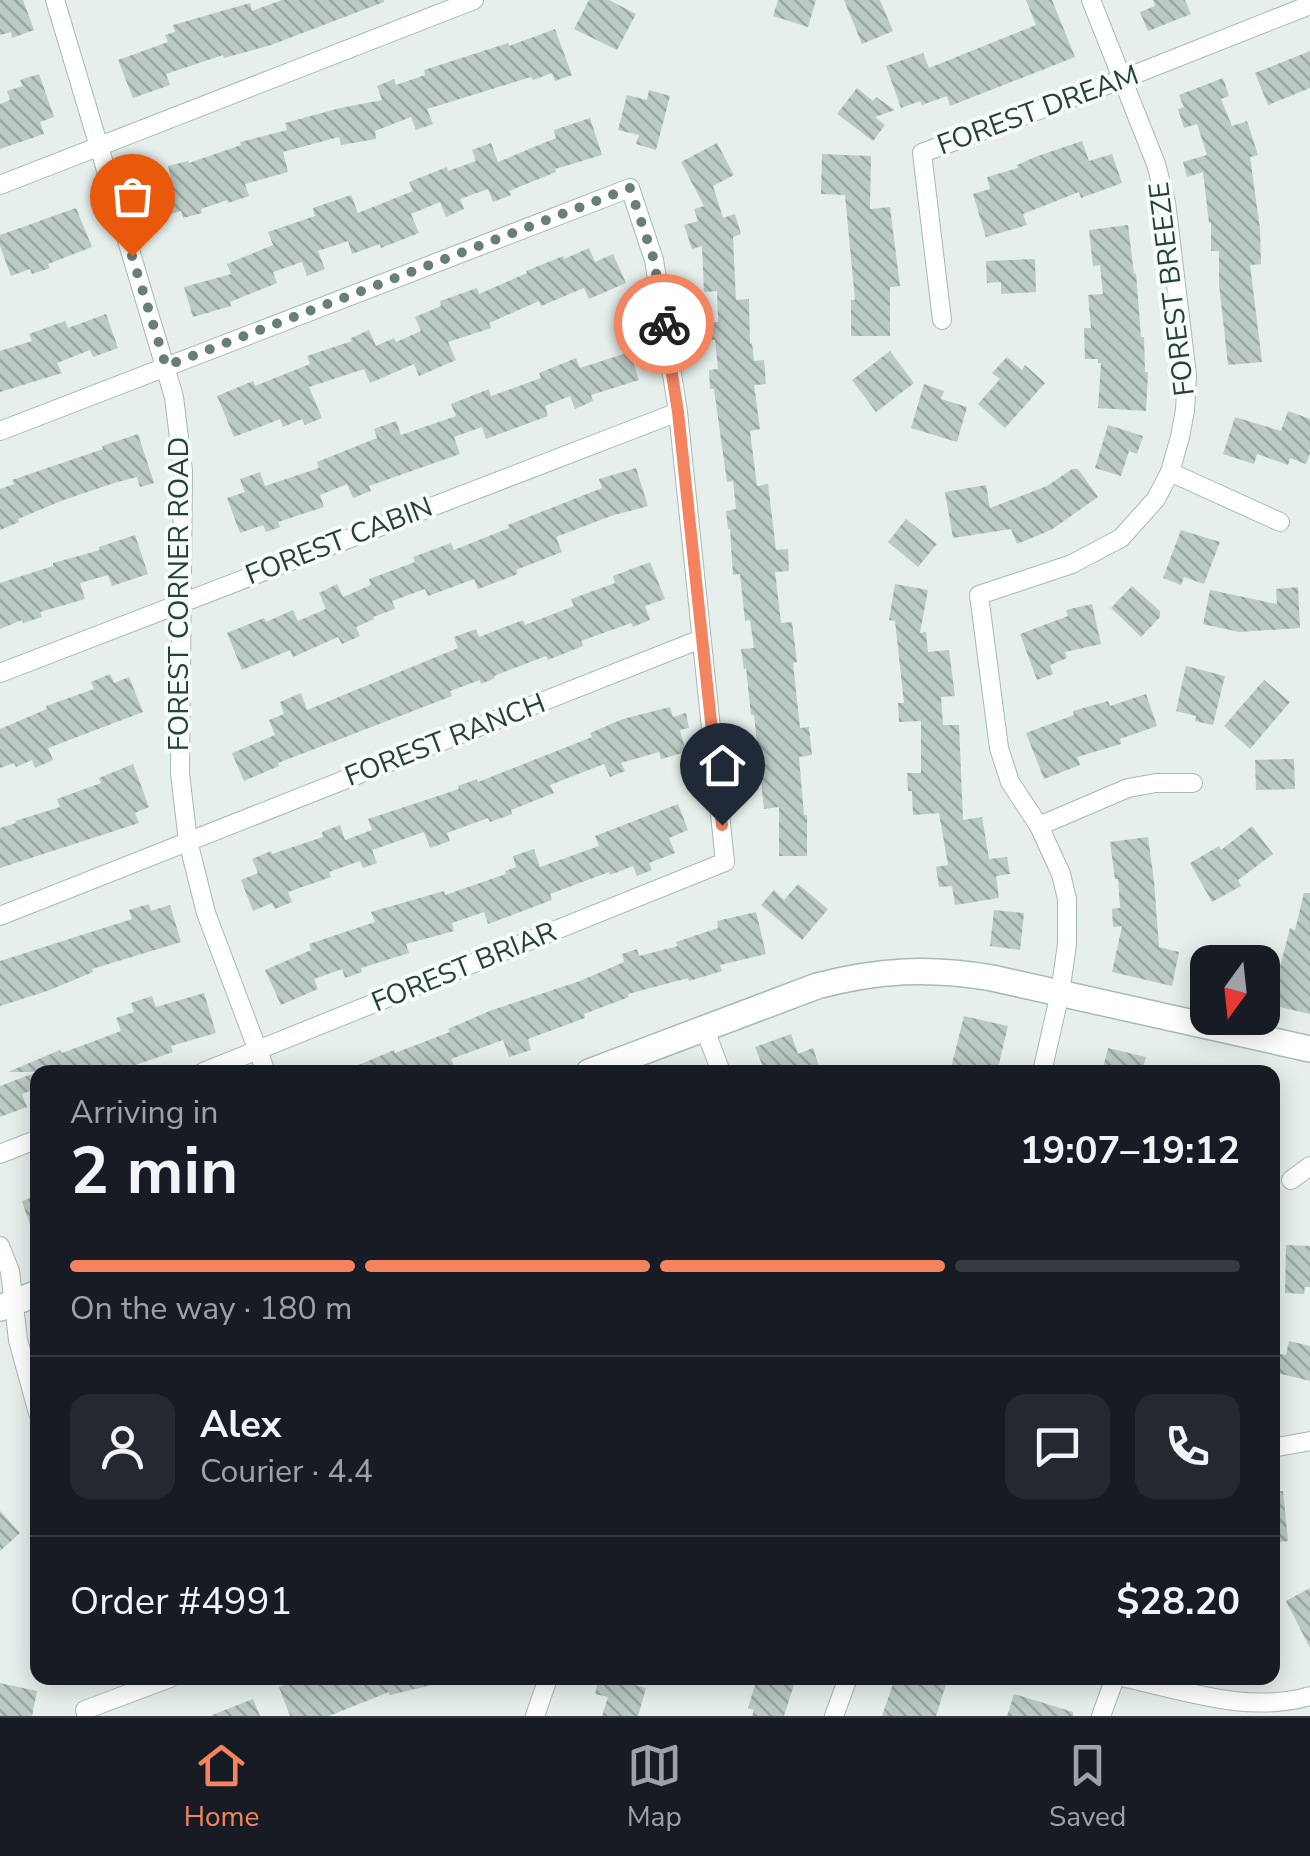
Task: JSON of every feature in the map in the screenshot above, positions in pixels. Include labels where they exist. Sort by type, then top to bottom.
[{"type":"street","name":"FOREST CORNER ROAD","points":[[55,0],[174,397],[183,471],[180,774],[188,842],[206,914],[263,1065]]},
{"type":"street","points":[[0,185],[474,0]]},
{"type":"street","name":"FOREST BREEZE","points":[[1039,826],[1010,782],[999,748],[978,595],[1072,564],[1121,538],[1156,498],[1170,472],[1186,410],[1187,375],[1166,202],[1156,164],[1091,0]]},
{"type":"street","name":"FOREST DREAM","points":[[942,320],[922,153],[1310,5]]},
{"type":"street","points":[[0,431],[630,188],[654,260],[678,412],[701,639]]},
{"type":"street","name":"FOREST CABIN","points":[[0,673],[678,412]]},
{"type":"street","points":[[1170,472],[1280,522]]},
{"type":"street","name":"FOREST RANCH","points":[[0,916],[701,639]]},
{"type":"street","name":"FOREST BRIAR","points":[[221,1065],[726,862],[701,639]]},
{"type":"street","points":[[1044,1065],[1067,944],[1061,874],[1039,826],[1128,788],[1193,783]]},
{"type":"street","points":[[607,1065],[817,986],[851,977],[922,970],[957,972],[1310,1048]]},
{"type":"street","points":[[704,1027],[718,1065]]},
{"type":"street","points":[[0,1154],[30,1142]]},
{"type":"street","points":[[1291,1180],[1310,1166]]},
{"type":"street","points":[[0,1246],[18,1301],[18,1340],[30,1384]]},
{"type":"street","points":[[1280,1447],[1310,1441]]},
{"type":"street","points":[[86,1713],[153,1685]]},
{"type":"street","points":[[535,1716],[546,1685]]},
{"type":"street","points":[[834,1716],[845,1685]]},
{"type":"street","points":[[1101,1716],[1113,1685]]},
{"type":"street","points":[[1158,1685],[1258,1704],[1310,1696]]},
{"type":"building","points":[[0,0],[23,0],[34,30],[12,38],[11,32],[0,35]]},
{"type":"building","points":[[282,0],[384,2],[271,45],[224,58],[223,55],[166,74],[170,85],[133,98],[118,60],[168,42],[165,35],[175,32],[173,25],[250,3],[252,11]]},
{"type":"building","points":[[589,0],[609,0],[636,14],[617,50],[574,29]]},
{"type":"building","points":[[778,0],[816,0],[808,27],[773,16]]},
{"type":"building","points":[[844,0],[880,0],[893,31],[862,44]]},
{"type":"building","points":[[1026,0],[1052,0],[1075,57],[950,106],[947,96],[901,108],[886,66],[923,53],[929,68],[1036,25]]},
{"type":"building","points":[[1153,0],[1185,0],[1191,14],[1148,31],[1140,12],[1155,6]]},
{"type":"building","points":[[555,29],[572,75],[555,81],[552,73],[533,80],[531,77],[427,109],[433,124],[416,130],[411,117],[375,131],[376,139],[341,145],[339,137],[283,152],[288,172],[245,184],[249,196],[228,203],[227,200],[183,218],[181,211],[163,216],[155,187],[172,182],[168,166],[189,163],[241,145],[240,142],[287,130],[285,123],[382,100],[377,86],[394,79],[396,85],[425,75],[424,70]]},
{"type":"building","points":[[1310,51],[1310,88],[1268,105],[1255,73]]},
{"type":"building","points":[[39,74],[54,117],[40,122],[44,134],[0,149],[0,104],[10,100],[7,91],[23,86],[20,80]]},
{"type":"building","points":[[1223,78],[1229,96],[1221,99],[1232,126],[1247,121],[1258,155],[1250,157],[1261,264],[1250,265],[1262,362],[1228,365],[1219,251],[1211,251],[1203,172],[1187,177],[1183,162],[1207,155],[1197,124],[1184,128],[1178,109],[1184,107],[1179,95]]},
{"type":"building","points":[[857,88],[873,101],[876,97],[895,110],[875,117],[885,125],[873,141],[837,114]]},
{"type":"building","points":[[649,90],[670,96],[656,150],[636,144],[639,135],[618,130],[627,95],[647,100]]},
{"type":"building","points":[[590,118],[602,155],[555,169],[556,172],[509,191],[511,195],[493,202],[488,189],[460,199],[464,209],[446,217],[440,202],[411,214],[419,233],[352,254],[348,241],[318,251],[325,269],[307,276],[302,262],[273,272],[277,283],[230,302],[231,306],[193,317],[184,287],[231,274],[227,264],[273,245],[268,232],[315,216],[313,208],[351,195],[358,213],[413,191],[409,182],[476,161],[472,150],[491,143],[498,162],[556,138],[554,130]]},
{"type":"building","points":[[1082,141],[1089,161],[1112,154],[1122,183],[1081,198],[1079,192],[1023,214],[1027,225],[986,237],[973,194],[990,189],[987,177]]},
{"type":"building","points":[[717,143],[734,175],[713,186],[723,218],[735,214],[741,234],[733,237],[736,300],[749,299],[754,361],[764,360],[766,384],[754,385],[760,429],[750,431],[757,486],[768,484],[776,550],[788,549],[789,571],[775,572],[781,623],[792,622],[800,728],[809,727],[812,755],[799,757],[807,815],[807,856],[779,856],[779,807],[764,809],[754,715],[741,649],[754,648],[750,620],[745,621],[740,574],[733,575],[726,511],[736,509],[733,481],[727,482],[714,389],[710,389],[709,370],[718,369],[715,340],[705,340],[705,322],[718,322],[717,291],[704,292],[702,246],[692,249],[684,225],[698,221],[694,209],[704,206],[681,162]]},
{"type":"building","points":[[822,154],[871,156],[870,209],[890,207],[900,286],[890,287],[890,336],[851,336],[851,300],[855,300],[845,195],[821,194]]},
{"type":"building","points":[[76,208],[92,247],[48,264],[50,268],[32,274],[30,269],[11,276],[0,235]]},
{"type":"building","points":[[1128,225],[1148,372],[1146,411],[1098,408],[1101,363],[1098,359],[1085,359],[1084,328],[1091,328],[1088,295],[1103,294],[1100,265],[1093,266],[1089,230]]},
{"type":"building","points":[[589,248],[595,262],[613,254],[626,283],[589,299],[584,288],[541,306],[539,301],[489,323],[491,328],[448,342],[456,360],[419,376],[414,364],[370,383],[364,369],[309,387],[322,418],[305,425],[302,419],[283,427],[280,419],[234,437],[217,396],[310,364],[307,356],[352,341],[351,338],[369,330],[376,346],[394,338],[396,342],[421,331],[415,317],[441,306],[440,301],[477,288],[479,294],[526,271]]},
{"type":"building","points":[[1035,259],[1036,292],[1001,294],[1001,282],[987,283],[986,261]]},
{"type":"building","points":[[106,314],[118,348],[93,357],[90,350],[57,363],[62,373],[0,392],[0,351],[32,341],[29,334],[65,321],[68,328]]},
{"type":"building","points":[[890,351],[914,383],[876,412],[852,380]]},
{"type":"building","points":[[630,352],[639,380],[591,395],[593,401],[575,409],[570,396],[545,406],[548,416],[486,439],[482,427],[454,437],[460,454],[369,486],[371,491],[353,498],[347,484],[320,495],[324,507],[278,522],[280,527],[266,532],[263,525],[240,533],[227,498],[245,492],[240,479],[260,472],[265,486],[319,468],[317,462],[377,438],[374,429],[396,421],[401,435],[456,416],[451,404],[489,389],[491,396],[541,378],[539,373],[576,358],[580,368]]},
{"type":"building","points":[[1007,357],[1022,370],[1025,365],[1045,383],[1005,428],[978,404],[1000,379],[992,373]]},
{"type":"building","points":[[924,384],[944,391],[941,399],[967,407],[957,442],[911,428]]},
{"type":"building","points":[[1288,411],[1310,419],[1310,453],[1306,464],[1290,458],[1288,465],[1257,454],[1254,464],[1223,454],[1235,417],[1281,431]]},
{"type":"building","points":[[1108,425],[1143,436],[1137,454],[1129,451],[1121,476],[1095,468]]},
{"type":"building","points":[[138,434],[154,483],[140,487],[137,477],[114,483],[61,501],[0,530],[0,489],[14,484],[12,480]]},
{"type":"building","points":[[636,468],[648,506],[556,537],[562,552],[478,589],[474,579],[428,596],[425,589],[392,601],[395,609],[356,627],[360,636],[342,644],[338,637],[293,657],[290,650],[242,670],[227,633],[293,610],[298,621],[326,609],[319,593],[337,584],[343,597],[371,585],[369,579],[415,562],[413,557],[451,543],[454,550],[602,488],[599,479]]},
{"type":"building","points":[[1078,469],[1098,497],[1051,530],[1017,544],[1011,529],[953,538],[945,492],[986,485],[990,508],[1047,486]]},
{"type":"building","points":[[906,519],[937,544],[918,567],[888,542]]},
{"type":"building","points":[[1181,530],[1220,542],[1204,584],[1184,577],[1181,585],[1163,578]]},
{"type":"building","points":[[135,535],[148,574],[112,586],[108,575],[80,583],[85,599],[0,629],[0,583]]},
{"type":"building","points":[[650,562],[665,599],[645,606],[650,620],[581,641],[583,646],[548,660],[546,656],[481,684],[480,680],[450,691],[452,696],[278,763],[279,766],[244,781],[232,753],[275,735],[269,720],[284,714],[280,702],[301,693],[307,710],[458,648],[454,637],[476,629],[479,637],[574,606],[571,599],[615,583],[613,576]]},
{"type":"building","points":[[895,584],[928,590],[920,633],[926,632],[928,652],[949,650],[955,696],[941,697],[943,725],[959,725],[963,820],[982,817],[989,859],[1007,857],[1010,874],[996,876],[999,898],[955,905],[952,886],[939,887],[936,867],[948,865],[939,813],[913,815],[907,773],[921,773],[921,721],[899,722],[898,703],[904,703],[895,621],[889,620]]},
{"type":"building","points":[[1132,586],[1160,611],[1160,617],[1141,637],[1111,608]]},
{"type":"building","points":[[1298,587],[1300,628],[1239,632],[1203,624],[1210,590],[1277,604],[1276,589]]},
{"type":"building","points":[[1092,604],[1101,644],[1065,652],[1067,658],[1050,665],[1053,674],[1037,680],[1020,634],[1068,616],[1066,610]]},
{"type":"building","points":[[1186,666],[1225,676],[1213,725],[1176,711]]},
{"type":"building","points":[[110,674],[114,683],[129,677],[143,712],[48,748],[53,760],[35,768],[32,760],[0,768],[0,729],[47,709],[46,706],[94,689],[91,682]]},
{"type":"building","points":[[1264,680],[1290,702],[1250,749],[1224,726]]},
{"type":"building","points":[[1146,694],[1157,726],[1120,739],[1121,744],[1077,757],[1080,765],[1044,779],[1026,733],[1074,715],[1073,711],[1108,701],[1110,706]]},
{"type":"building","points":[[670,707],[673,717],[686,713],[689,728],[680,730],[686,752],[661,759],[659,752],[621,763],[625,771],[610,777],[604,764],[550,785],[554,793],[511,810],[512,814],[447,833],[450,841],[430,848],[424,832],[372,850],[377,863],[363,868],[360,861],[329,872],[331,877],[288,892],[292,902],[275,909],[272,903],[253,911],[241,880],[258,873],[252,859],[323,837],[322,832],[340,825],[345,840],[372,830],[368,819],[459,789],[458,786],[477,779],[478,782],[592,737],[590,733],[623,719]]},
{"type":"building","points":[[1294,759],[1295,789],[1256,790],[1255,760]]},
{"type":"building","points":[[133,764],[149,807],[135,813],[139,823],[0,868],[0,828],[60,807],[57,799],[101,783],[99,778]]},
{"type":"building","points":[[678,804],[688,830],[669,838],[675,853],[649,863],[652,870],[637,876],[633,866],[610,875],[609,872],[550,894],[552,900],[488,924],[484,912],[452,923],[454,931],[406,944],[409,953],[361,968],[362,972],[345,978],[342,969],[314,979],[318,989],[281,1005],[265,970],[311,950],[309,944],[375,922],[371,912],[444,891],[445,895],[506,874],[505,871],[516,867],[513,856],[534,849],[540,867],[599,846],[595,836]]},
{"type":"building","points":[[1252,826],[1273,854],[1238,880],[1241,886],[1212,902],[1190,863],[1219,846],[1221,850]]},
{"type":"building","points":[[1148,837],[1159,947],[1179,952],[1172,986],[1112,972],[1122,926],[1113,927],[1112,909],[1120,908],[1110,842]]},
{"type":"building","points":[[798,884],[828,909],[802,940],[761,905],[774,890],[784,900]]},
{"type":"building","points":[[1304,893],[1310,893],[1310,1014],[1280,1007],[1280,967],[1290,928],[1295,930]]},
{"type":"building","points":[[149,904],[151,911],[170,905],[181,942],[92,969],[93,972],[50,990],[0,1006],[0,961],[132,919],[129,910]]},
{"type":"building","points":[[994,910],[1024,913],[1020,950],[990,946]]},
{"type":"building","points":[[756,912],[766,954],[720,965],[722,971],[689,981],[688,978],[628,994],[629,997],[584,1014],[585,1018],[528,1039],[531,1050],[509,1057],[503,1040],[451,1059],[454,1065],[359,1065],[450,1032],[448,1029],[492,1010],[580,981],[624,962],[622,954],[637,949],[639,956],[678,946],[676,942],[718,928],[717,921]]},
{"type":"building","points":[[204,993],[216,1033],[171,1046],[173,1052],[136,1065],[30,1065],[30,1072],[8,1072],[121,1031],[116,1018],[134,1012],[131,1003],[152,996],[156,1007]]},
{"type":"building","points":[[964,1016],[1008,1026],[999,1065],[952,1065]]},
{"type":"building","points":[[791,1034],[798,1054],[813,1048],[819,1065],[762,1065],[755,1047]]},
{"type":"building","points":[[1108,1048],[1146,1057],[1144,1065],[1104,1065]]},
{"type":"building","points":[[30,1075],[30,1091],[22,1094],[27,1107],[0,1117],[0,1086]]},
{"type":"building","points":[[30,1198],[30,1225],[22,1201]]},
{"type":"building","points":[[1286,1245],[1310,1246],[1310,1287],[1305,1287],[1304,1294],[1285,1293]]},
{"type":"building","points":[[1289,1341],[1310,1346],[1310,1381],[1280,1374],[1280,1354],[1286,1355]]},
{"type":"building","points":[[1280,1491],[1283,1491],[1288,1541],[1280,1542]]},
{"type":"building","points":[[0,1511],[20,1533],[0,1551]]},
{"type":"building","points":[[1310,1588],[1310,1648],[1286,1601]]},
{"type":"building","points":[[0,1683],[37,1691],[32,1716],[0,1716]]},
{"type":"building","points":[[432,1685],[390,1695],[389,1692],[329,1716],[290,1716],[279,1687]]},
{"type":"building","points":[[597,1685],[646,1688],[638,1716],[602,1716],[608,1697],[595,1694]]},
{"type":"building","points":[[755,1685],[794,1685],[784,1716],[752,1716],[754,1710],[748,1708]]},
{"type":"building","points":[[893,1685],[946,1685],[936,1716],[882,1716]]},
{"type":"building","points":[[1014,1694],[1073,1712],[1073,1716],[1007,1716]]},
{"type":"building","points":[[253,1699],[260,1716],[212,1716],[212,1715]]},
{"type":"way so far","points":[[132,256],[166,366],[630,188],[654,260],[664,324]]},
{"type":"route","points":[[664,324],[678,412],[722,825]]}]
